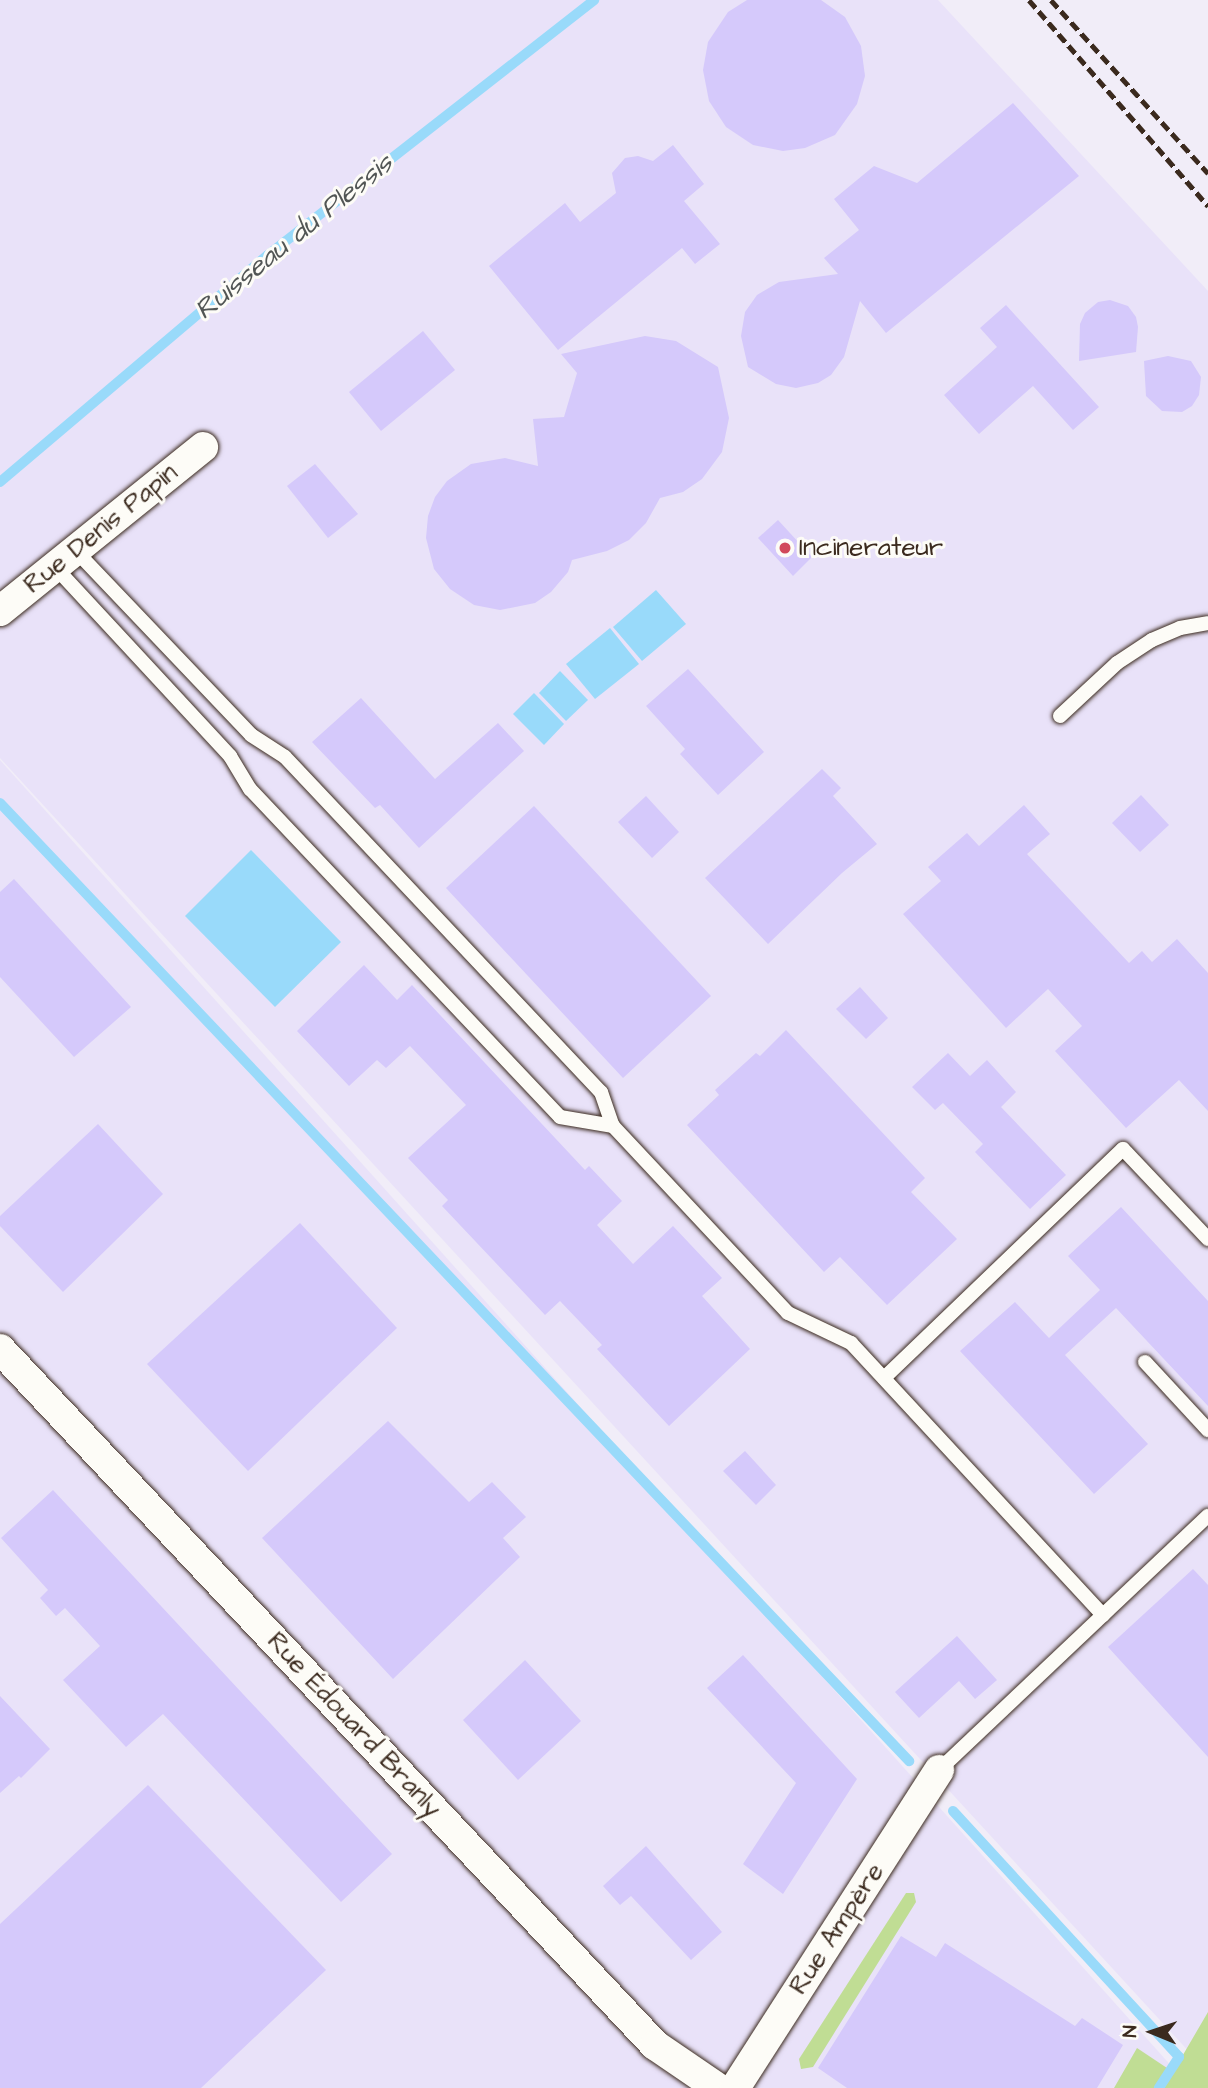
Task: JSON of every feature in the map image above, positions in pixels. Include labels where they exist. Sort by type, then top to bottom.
[{"type":"street","name":"Rue Denis Papin","points":[[0,611],[203,447]]},
{"type":"street","name":"Rue Édouard Branly","points":[[0,1349],[655,2045],[718,2088]]},
{"type":"street","name":"Rue Ampère","points":[[735,2088],[939,1770]]},
{"type":"lane","points":[[65,558],[230,756],[250,789],[560,1117],[613,1126]]},
{"type":"lane","points":[[65,558],[251,735],[285,757],[601,1092],[613,1126],[788,1313],[851,1343],[1103,1615]]},
{"type":"lane","points":[[1060,716],[1117,663],[1152,640],[1180,628],[1208,623]]},
{"type":"lane","points":[[884,1378],[1124,1149],[1208,1239]]},
{"type":"lane","points":[[1145,1362],[1208,1430]]},
{"type":"lane","points":[[939,1770],[1208,1516]]},
{"type":"shaded area","points":[[0,0],[938,0],[1208,291],[1208,2031],[1193,2056],[0,758]]},
{"type":"shaded area","points":[[0,760],[1183,2079],[1177,2088],[0,2088]]},
{"type":"green space","points":[[906,1893],[914,1893],[916,1902],[813,2067],[801,2069],[799,2059]]},
{"type":"green space","points":[[1208,2012],[1208,2088],[1114,2088],[1137,2048],[1173,2072]]},
{"type":"water","points":[[656,590],[686,624],[642,661],[613,627]]},
{"type":"water","points":[[610,628],[639,664],[595,699],[566,664]]},
{"type":"water","points":[[560,671],[588,700],[566,721],[539,693]]},
{"type":"water","points":[[534,693],[564,724],[544,745],[513,714]]},
{"type":"water","points":[[251,850],[341,942],[275,1007],[185,916]]},
{"type":"building","points":[[747,0],[821,0],[845,17],[861,46],[865,76],[857,104],[835,135],[805,148],[783,151],[753,145],[726,127],[709,101],[703,70],[708,42],[728,12]]},
{"type":"building","points":[[1013,103],[1079,176],[886,333],[860,301],[844,357],[831,375],[818,383],[796,388],[776,384],[748,367],[741,336],[745,312],[757,295],[779,282],[838,274],[824,258],[859,230],[834,199],[874,166],[917,183]]},
{"type":"building","points":[[673,145],[704,184],[684,201],[720,244],[695,264],[682,248],[558,350],[489,266],[565,203],[580,222],[616,193],[612,173],[625,158],[638,156],[653,161]]},
{"type":"building","points":[[1110,300],[1128,306],[1136,317],[1136,352],[1079,361],[1080,324],[1085,313],[1098,302]]},
{"type":"building","points":[[1006,305],[1099,407],[1073,430],[1033,386],[979,434],[944,395],[997,347],[980,328]]},
{"type":"building","points":[[423,331],[455,370],[381,431],[349,392]]},
{"type":"building","points":[[645,336],[676,341],[718,367],[729,418],[722,452],[702,479],[683,492],[660,498],[646,523],[629,540],[607,551],[572,560],[568,572],[551,592],[535,603],[500,610],[474,605],[450,589],[434,569],[426,538],[428,516],[435,497],[447,481],[471,464],[505,458],[538,466],[533,419],[564,417],[577,373],[561,354]]},
{"type":"building","points":[[1168,356],[1191,361],[1201,377],[1199,395],[1192,406],[1182,412],[1162,411],[1146,396],[1144,361]]},
{"type":"building","points":[[315,464],[358,514],[328,538],[287,486]]},
{"type":"building","name":"Incinerateur","points":[[778,520],[812,557],[793,576],[758,538]]},
{"type":"building","points":[[688,669],[764,752],[718,795],[680,754],[685,749],[646,706]]},
{"type":"building","points":[[361,698],[435,779],[498,723],[524,751],[419,848],[380,805],[375,808],[312,742]]},
{"type":"building","points":[[822,769],[841,788],[833,796],[877,844],[842,873],[768,944],[705,878]]},
{"type":"building","points":[[1141,795],[1169,825],[1140,852],[1112,823]]},
{"type":"building","points":[[646,796],[679,832],[652,858],[618,822]]},
{"type":"building","points":[[1024,805],[1050,834],[1027,854],[1129,963],[1142,951],[1152,962],[1177,939],[1208,973],[1208,1111],[1179,1080],[1126,1128],[1055,1051],[1082,1026],[1048,989],[1006,1028],[903,914],[941,881],[928,867],[967,833],[979,846]]},
{"type":"building","points":[[534,806],[711,996],[623,1078],[446,888]]},
{"type":"building","points":[[14,879],[131,1007],[74,1057],[0,977],[0,892]]},
{"type":"building","points":[[364,965],[397,1000],[412,985],[585,1170],[589,1166],[622,1201],[597,1225],[633,1264],[673,1226],[722,1278],[702,1296],[750,1349],[669,1426],[597,1349],[602,1345],[560,1301],[545,1315],[442,1206],[448,1200],[408,1158],[466,1105],[410,1046],[386,1068],[377,1060],[349,1086],[297,1031]]},
{"type":"building","points":[[860,987],[888,1018],[866,1039],[836,1009]]},
{"type":"building","points":[[786,1030],[925,1178],[911,1192],[957,1239],[887,1305],[840,1257],[824,1272],[687,1125],[719,1095],[715,1090],[756,1053],[760,1056]]},
{"type":"building","points":[[948,1053],[970,1076],[987,1060],[1016,1092],[1001,1107],[1066,1175],[1030,1209],[975,1152],[983,1144],[943,1103],[935,1110],[912,1087]]},
{"type":"building","points":[[98,1124],[163,1194],[63,1292],[0,1226],[0,1216]]},
{"type":"building","points":[[1121,1207],[1208,1301],[1208,1406],[1116,1308],[1065,1355],[1148,1444],[1094,1494],[960,1351],[1015,1302],[1049,1338],[1100,1290],[1068,1256]]},
{"type":"building","points":[[300,1223],[397,1328],[248,1471],[147,1364]]},
{"type":"building","points":[[388,1421],[469,1502],[492,1482],[526,1517],[503,1538],[520,1557],[393,1679],[262,1538]]},
{"type":"building","points":[[745,1451],[776,1485],[756,1505],[723,1471]]},
{"type":"building","points":[[53,1490],[392,1854],[341,1902],[163,1714],[126,1747],[63,1680],[100,1646],[65,1608],[56,1616],[40,1598],[48,1590],[1,1538]]},
{"type":"building","points":[[1193,1569],[1208,1585],[1208,1757],[1108,1647]]},
{"type":"building","points":[[957,1636],[997,1680],[975,1699],[959,1681],[919,1718],[895,1692]]},
{"type":"building","points":[[743,1655],[857,1779],[783,1894],[743,1864],[796,1783],[707,1688]]},
{"type":"building","points":[[525,1660],[581,1721],[518,1780],[463,1720]]},
{"type":"building","points":[[0,1696],[50,1749],[21,1778],[19,1776],[0,1793]]},
{"type":"building","points":[[148,1785],[326,1970],[201,2088],[0,2088],[0,1924]]},
{"type":"building","points":[[646,1846],[722,1932],[691,1960],[631,1896],[620,1905],[603,1886]]},
{"type":"building","points":[[901,1936],[936,1957],[945,1943],[1075,2026],[1082,2018],[1123,2045],[1097,2088],[847,2088],[818,2068]]},
{"type":"waterway","name":"Ruisseau du Plessis","points":[[0,482],[268,255],[594,0]]},
{"type":"waterway","points":[[0,803],[909,1761]]},
{"type":"waterway","points":[[953,1811],[1179,2057],[1159,2088]]},
{"type":"railway","points":[[1029,0],[1208,206]]},
{"type":"railway","points":[[1051,0],[1208,173]]},
{"type":"place","name":"Incinerateur","points":[[785,548]]}]
